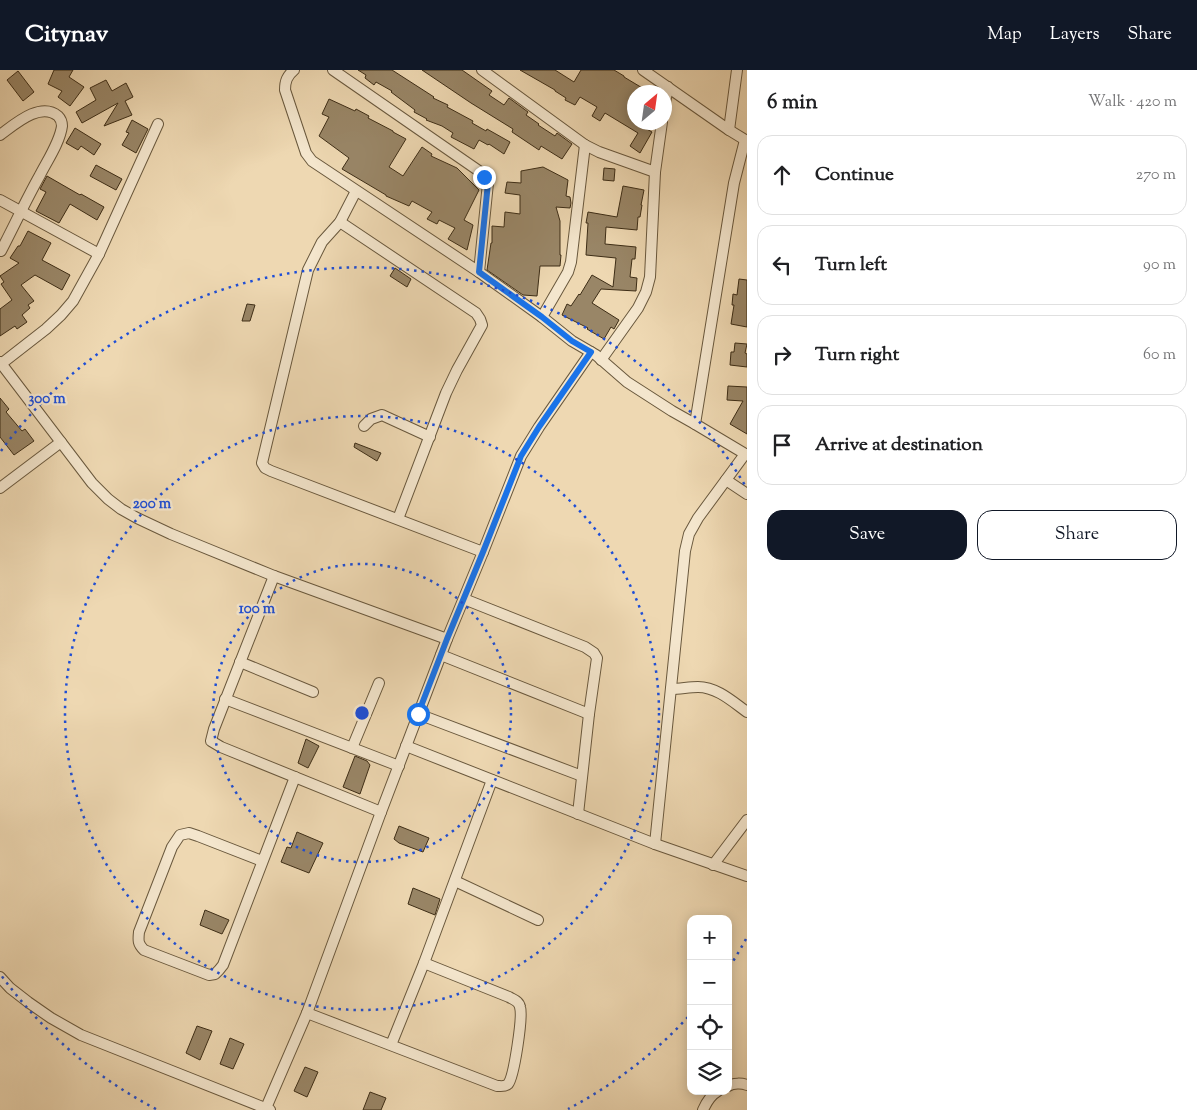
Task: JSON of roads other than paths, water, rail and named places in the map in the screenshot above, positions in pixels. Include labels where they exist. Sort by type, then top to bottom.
[{"type":"street","points":[[294,70],[289,74],[285,82],[285,90],[306,153],[312,161],[479,272],[572,341],[591,352],[627,382],[746,455],[698,518],[689,534],[685,551],[655,844]]},
{"type":"street","points":[[333,70],[484,177],[488,183],[479,272]]},
{"type":"street","points":[[482,70],[585,145],[655,172]]},
{"type":"street","points":[[729,130],[737,70]]},
{"type":"street","points":[[647,71],[665,85]]},
{"type":"street","points":[[672,90],[746,140],[734,183],[695,424]]},
{"type":"street","points":[[0,135],[26,117],[40,111],[55,114],[61,119],[60,134],[1,251]]},
{"type":"street","points":[[158,124],[99,254],[73,301],[46,329],[1,363],[92,483],[121,509],[171,534],[274,576],[447,639]]},
{"type":"street","points":[[601,360],[638,308],[646,292],[650,277],[655,172],[661,130]]},
{"type":"street","points":[[542,317],[568,272],[571,262],[585,145]]},
{"type":"street","points":[[356,191],[340,222],[322,242],[308,270],[262,463],[265,468],[483,552]]},
{"type":"street","points":[[0,200],[99,254]]},
{"type":"street","points":[[340,222],[476,313],[482,326],[446,393],[398,519]]},
{"type":"street","points":[[0,977],[10,988],[28,1002],[81,1035],[268,1109],[307,1013],[447,639],[521,456],[591,352]]},
{"type":"street","points":[[364,426],[371,419],[382,415],[430,437]]},
{"type":"street","points":[[0,488],[61,442]]},
{"type":"street","points":[[726,480],[747,494]]},
{"type":"street","points":[[274,576],[225,699],[214,729],[212,741],[221,747],[381,812]]},
{"type":"street","points":[[464,599],[585,647],[594,653],[596,658],[578,814]]},
{"type":"street","points":[[441,655],[589,714]]},
{"type":"street","points":[[240,662],[313,692]]},
{"type":"street","points":[[352,748],[379,682]]},
{"type":"street","points":[[671,690],[699,687],[711,689],[727,697],[747,712]]},
{"type":"street","points":[[225,699],[399,766]]},
{"type":"street","points":[[418,714],[582,776]]},
{"type":"street","points":[[406,746],[655,844],[747,876]]},
{"type":"street","points":[[262,861],[189,833],[180,835],[172,847],[139,932],[139,946],[144,950],[209,974],[215,974],[219,970],[223,965],[295,777]]},
{"type":"street","points":[[391,1045],[492,780]]},
{"type":"street","points":[[713,865],[747,820]]},
{"type":"street","points":[[455,881],[538,920]]},
{"type":"street","points":[[307,1013],[497,1086],[505,1086],[509,1083],[512,1076],[520,1020],[520,1005],[509,997],[424,962]]},
{"type":"street","points":[[732,1084],[746,1082]]},
{"type":"street","points":[[703,1110],[713,1095]]}]
